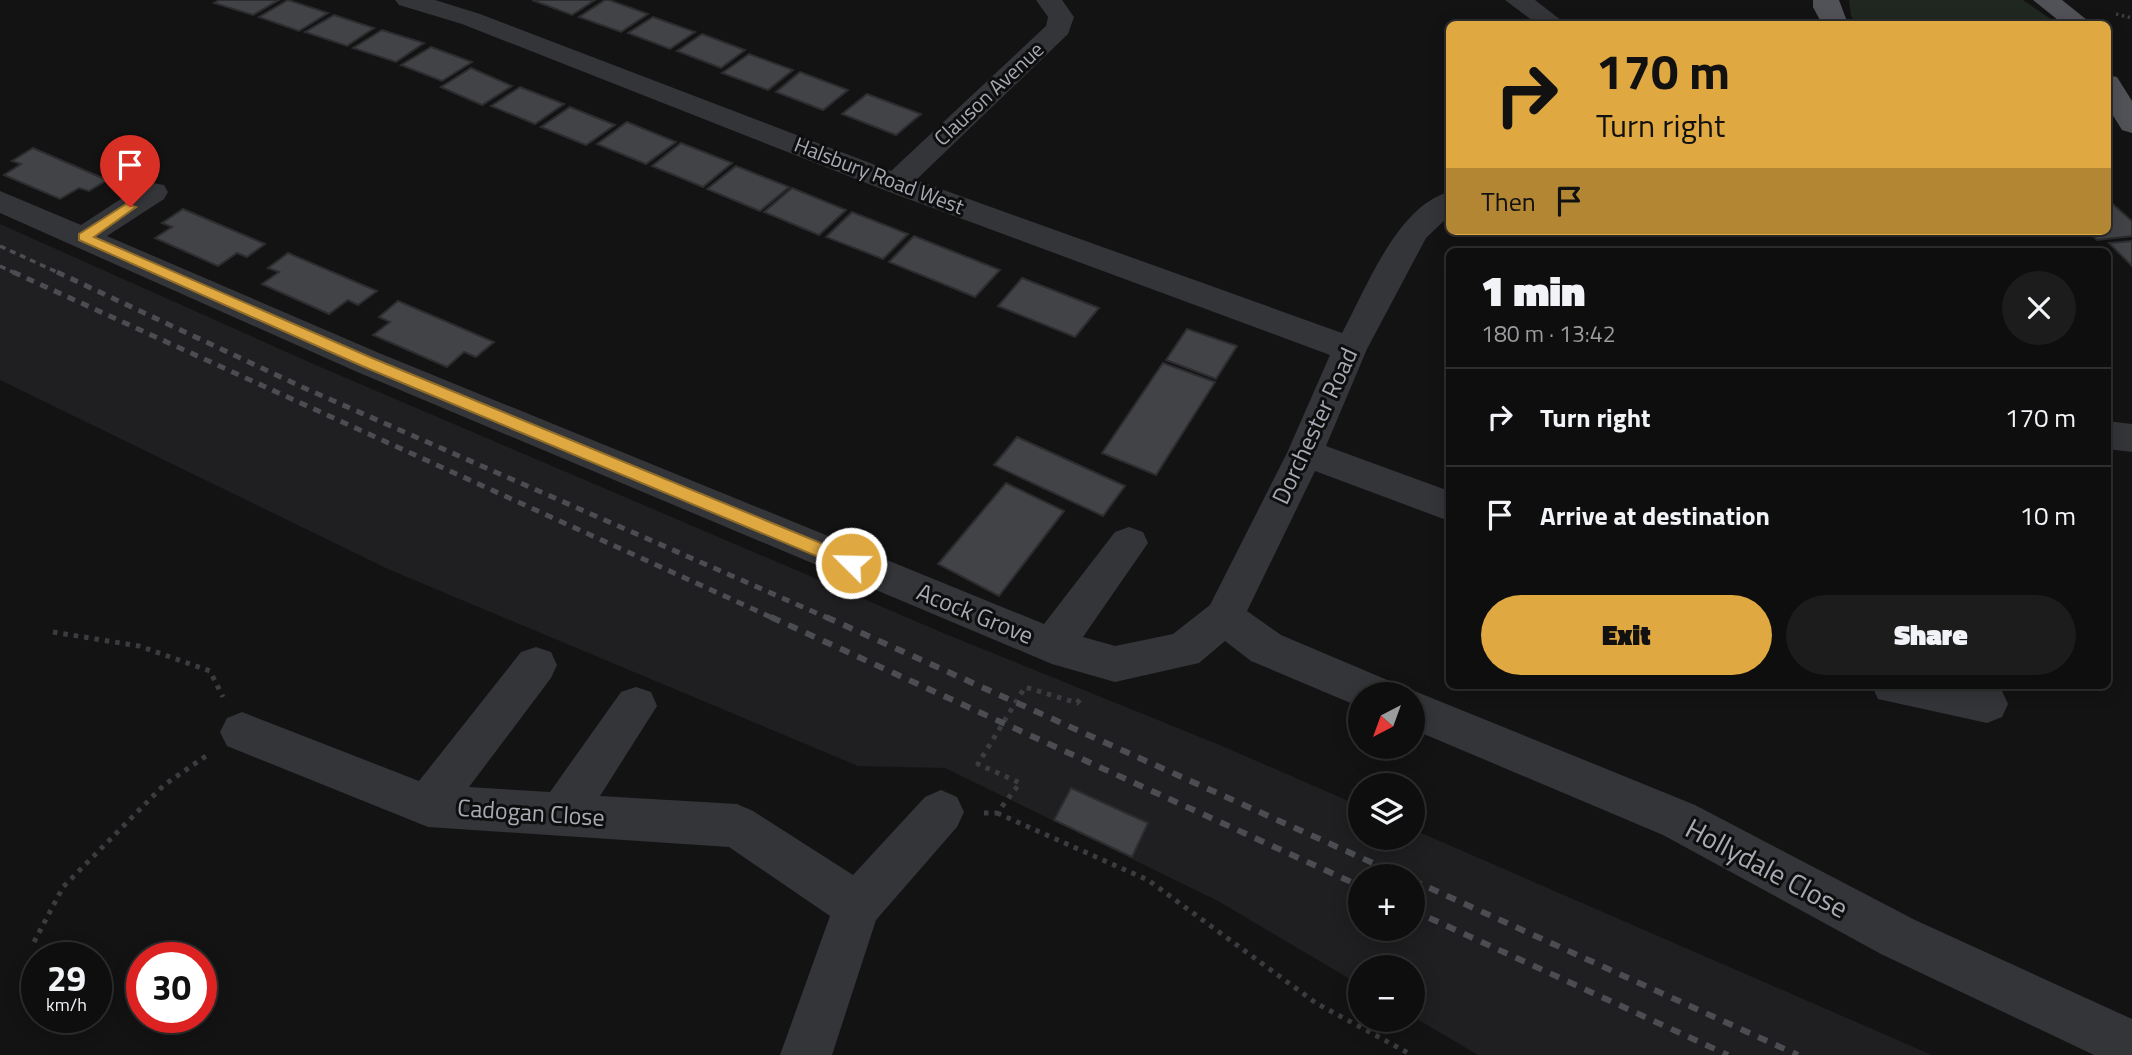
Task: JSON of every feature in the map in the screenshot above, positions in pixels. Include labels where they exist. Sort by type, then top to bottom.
[{"type":"main road","points":[[2046,0],[2075,21]]},
{"type":"main road","points":[[2091,21],[2092,0]]},
{"type":"main road","points":[[2111,90],[2132,124]]},
{"type":"main road","points":[[2111,138],[2132,150]]},
{"type":"street","name":"Halsbury Road West","points":[[408,0],[483,24],[895,183],[1350,349]]},
{"type":"street","name":"Clauson Avenue","points":[[895,183],[1059,28],[1061,18],[1049,0]]},
{"type":"street","points":[[1518,0],[1549,21]]},
{"type":"street","points":[[84,237],[153,192]]},
{"type":"street","name":"Acock Grove","points":[[0,201],[367,362],[1052,646],[1115,664],[1184,650]]},
{"type":"street","name":"Dorchester Road","points":[[1184,650],[1224,617],[1305,453],[1350,349],[1413,233],[1446,204]]},
{"type":"street","points":[[2111,435],[2132,438]]},
{"type":"street","points":[[1305,453],[1446,505]]},
{"type":"street","points":[[1052,646],[1129,543]]},
{"type":"street","points":[[1224,617],[1266,648],[1348,683]]},
{"type":"street","points":[[428,806],[536,665]]},
{"type":"street","points":[[1909,689],[1987,704]]},
{"type":"street","points":[[561,815],[636,706]]},
{"type":"street","name":"Hollydale Close","points":[[1425,714],[1679,820],[1898,937],[2117,1039]]},
{"type":"street","name":"Cadogan Close","points":[[242,732],[428,806],[737,826],[838,893]]},
{"type":"street","points":[[806,1055],[838,893],[941,812]]},
{"type":"path","points":[[2116,14],[2132,18]]},
{"type":"path","points":[[34,942],[64,887],[164,785],[242,732],[210,671],[139,646],[53,632]]},
{"type":"path","points":[[1020,783],[978,764],[1025,687],[1077,703]]},
{"type":"path","points":[[997,813],[1149,880],[1316,1003],[1412,1055]]},
{"type":"shaded area","points":[[1849,0],[2023,0],[2054,21],[1855,21],[1851,16]]},
{"type":"shaded area","points":[[0,224],[318,366],[948,635],[1222,746],[1348,801],[1348,850],[1425,850],[1425,835],[1932,1055],[1478,1055],[1425,1024],[1425,955],[1348,955],[1348,978],[1218,901],[945,768],[858,766],[388,569],[0,380]]},
{"type":"building","points":[[219,0],[279,0],[253,15],[214,3]]},
{"type":"building","points":[[288,0],[328,13],[299,31],[259,17]]},
{"type":"building","points":[[532,0],[595,0],[572,15]]},
{"type":"building","points":[[605,0],[648,14],[621,32],[579,17]]},
{"type":"building","points":[[334,15],[374,28],[347,46],[305,32]]},
{"type":"building","points":[[653,17],[695,32],[670,49],[628,33]]},
{"type":"building","points":[[382,30],[424,43],[396,62],[353,48]]},
{"type":"building","points":[[702,34],[745,50],[721,68],[677,51]]},
{"type":"building","points":[[431,47],[472,62],[442,81],[401,65]]},
{"type":"building","points":[[749,54],[793,70],[768,90],[722,73]]},
{"type":"building","points":[[471,68],[512,86],[482,105],[441,87]]},
{"type":"building","points":[[800,72],[848,90],[823,110],[776,92]]},
{"type":"building","points":[[520,87],[564,104],[535,124],[491,106]]},
{"type":"building","points":[[867,94],[921,114],[896,135],[842,114]]},
{"type":"building","points":[[570,107],[615,125],[586,145],[541,127]]},
{"type":"building","points":[[627,122],[676,142],[646,164],[597,144]]},
{"type":"building","points":[[681,143],[732,163],[703,187],[652,166]]},
{"type":"building","points":[[33,148],[107,180],[89,191],[79,188],[60,199],[4,175],[21,164],[12,161]]},
{"type":"building","points":[[736,166],[789,187],[760,211],[707,189]]},
{"type":"building","points":[[792,188],[846,210],[819,235],[764,212]]},
{"type":"building","points":[[2111,203],[2132,221],[2132,236],[2097,240],[2092,235],[2111,235]]},
{"type":"building","points":[[183,209],[265,244],[247,257],[237,253],[218,266],[155,238],[172,227],[162,223]]},
{"type":"building","points":[[852,212],[908,234],[883,259],[826,237]]},
{"type":"building","points":[[914,236],[1000,270],[975,297],[889,262]]},
{"type":"building","points":[[2132,241],[2132,266],[2109,243]]},
{"type":"building","points":[[288,253],[377,291],[358,305],[348,300],[329,314],[262,284],[279,272],[268,268]]},
{"type":"building","points":[[1022,278],[1099,308],[1075,337],[998,306]]},
{"type":"building","points":[[398,301],[494,342],[476,357],[464,352],[447,367],[373,335],[390,322],[379,317]]},
{"type":"building","points":[[1187,329],[1237,346],[1216,379],[1166,360]]},
{"type":"building","points":[[1163,363],[1215,382],[1156,475],[1102,453]]},
{"type":"building","points":[[1017,437],[1125,486],[1103,516],[994,465]]},
{"type":"building","points":[[1006,483],[1064,511],[999,596],[938,564]]},
{"type":"building","points":[[1071,788],[1148,823],[1132,857],[1054,820]]},
{"type":"railway","points":[[0,246],[61,274]]},
{"type":"railway","points":[[0,266],[17,274]]},
{"type":"railway","points":[[13,272],[775,619]]},
{"type":"railway","points":[[57,272],[302,387],[830,619]]},
{"type":"railway","points":[[771,617],[1348,881]]},
{"type":"railway","points":[[826,617],[1375,864]]},
{"type":"railway","points":[[1425,886],[1798,1055]]},
{"type":"railway","points":[[1425,916],[1728,1055]]},
{"type":"route","points":[[130,207],[84,237],[367,362],[851,563]]}]
